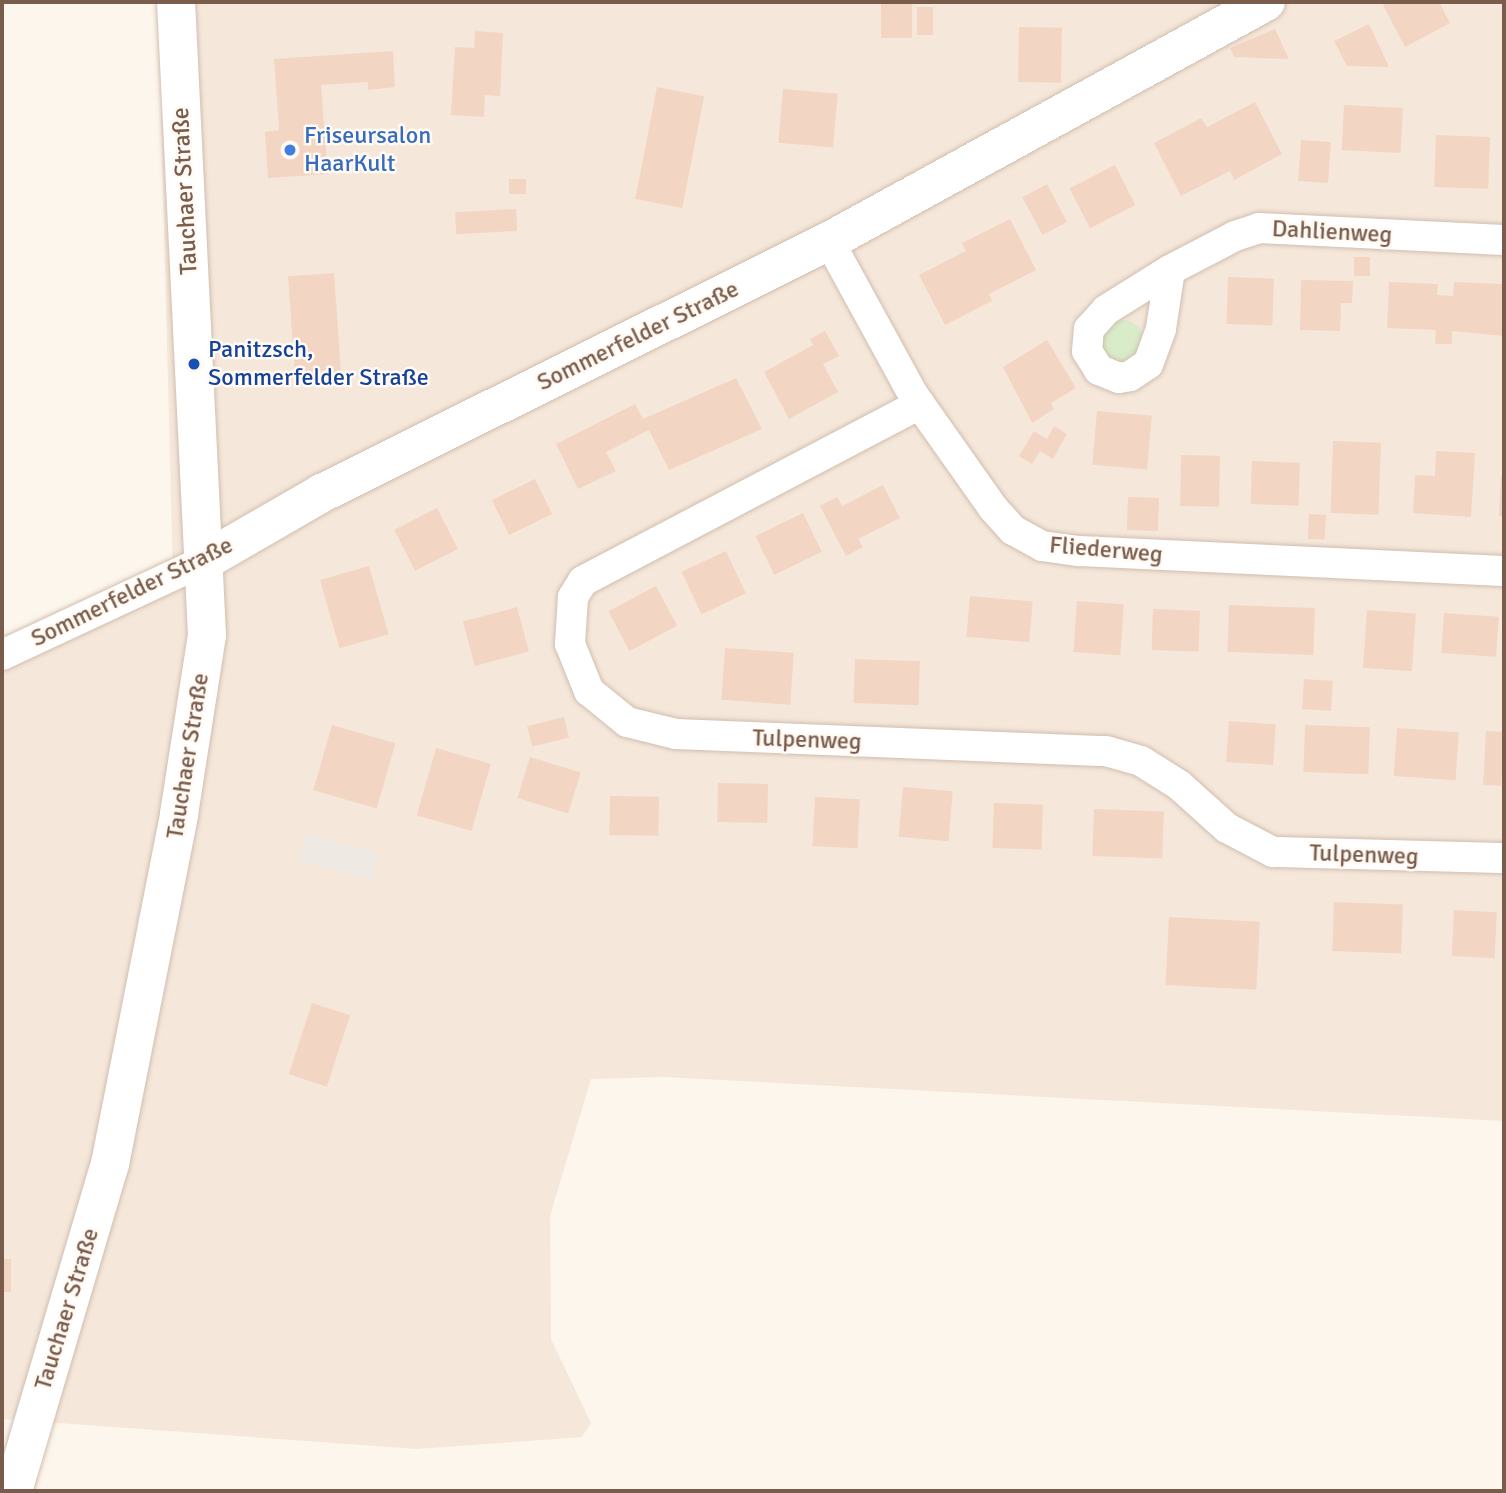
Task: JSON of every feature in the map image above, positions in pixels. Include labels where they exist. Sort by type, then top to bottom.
[{"type":"street","name":"Tauchaer Straße","points":[[13,1491],[110,1164],[196,721],[207,635],[206,560],[176,2]]},
{"type":"street","name":"Sommerfelder Straße","points":[[2,655],[206,560],[322,492],[829,241],[1266,2]]},
{"type":"street","name":"Dahlienweg","points":[[1170,270],[1235,236],[1259,228],[1504,240]]},
{"type":"street","name":"Fliederweg","points":[[829,241],[920,404],[993,508],[1013,530],[1042,546],[1079,551],[1504,571]]},
{"type":"street","name":"Tulpenweg","points":[[920,404],[583,581],[573,597],[570,644],[589,691],[626,722],[676,734],[1106,751],[1141,761],[1179,785],[1227,828],[1273,852],[1504,858]]},
{"type":"shaded area","points":[[180,2],[1504,2],[1504,1121],[664,1077],[591,1079],[550,1216],[551,1339],[591,1423],[582,1437],[417,1449],[2,1419],[2,655],[173,573],[161,116]]},
{"type":"shaded area","points":[[307,834],[378,853],[371,880],[300,861]]},
{"type":"green space","points":[[1122,320],[1138,327],[1145,343],[1138,359],[1122,366],[1106,359],[1099,343],[1106,327]]},
{"type":"building","points":[[881,2],[912,2],[912,38],[881,38]]},
{"type":"building","points":[[1390,2],[1439,2],[1450,23],[1405,47],[1383,5]]},
{"type":"building","points":[[917,7],[933,7],[933,35],[917,35]]},
{"type":"building","points":[[1369,24],[1389,67],[1347,66],[1334,41]]},
{"type":"building","points":[[1019,27],[1062,28],[1061,83],[1018,82]]},
{"type":"building","points":[[1275,29],[1289,59],[1234,57],[1230,48]]},
{"type":"building","points":[[475,31],[503,33],[500,96],[485,95],[484,117],[451,115],[455,47],[474,48]]},
{"type":"building","points":[[393,51],[395,87],[368,90],[368,82],[321,85],[328,174],[268,178],[265,132],[279,130],[274,59]]},
{"type":"building","points":[[657,87],[704,96],[682,208],[635,199]]},
{"type":"building","points":[[783,89],[838,94],[833,148],[778,143]]},
{"type":"building","points":[[1255,102],[1282,154],[1234,180],[1230,171],[1181,196],[1154,143],[1201,118],[1207,127]]},
{"type":"building","points":[[1344,105],[1403,108],[1401,153],[1342,150]]},
{"type":"building","points":[[1436,135],[1490,137],[1488,189],[1434,187]]},
{"type":"building","points":[[1301,140],[1331,142],[1328,183],[1298,181]]},
{"type":"building","points":[[1115,165],[1135,205],[1090,228],[1070,188]]},
{"type":"building","points":[[509,179],[526,179],[526,194],[509,194]]},
{"type":"building","points":[[1047,184],[1067,222],[1042,235],[1022,197]]},
{"type":"building","points":[[516,209],[517,231],[456,234],[455,212]]},
{"type":"building","points":[[1010,219],[1036,270],[989,294],[992,301],[945,325],[919,275],[966,251],[962,243]]},
{"type":"building","points":[[1354,257],[1370,257],[1370,276],[1354,276]]},
{"type":"building","points":[[334,273],[342,383],[296,386],[288,276]]},
{"type":"building","points":[[1228,277],[1274,279],[1272,326],[1226,324]]},
{"type":"building","points":[[1301,280],[1353,281],[1352,303],[1341,303],[1340,331],[1300,330]]},
{"type":"building","points":[[1389,282],[1438,284],[1437,295],[1453,296],[1454,282],[1504,284],[1504,336],[1452,331],[1452,344],[1435,344],[1436,330],[1387,328]]},
{"type":"building","points":[[825,331],[839,356],[823,364],[838,392],[789,419],[764,372],[813,345],[810,339]]},
{"type":"building","points":[[1047,340],[1076,388],[1051,403],[1054,409],[1032,423],[1003,367]]},
{"type":"building","points":[[736,378],[762,429],[669,470],[649,430],[606,452],[616,471],[578,489],[556,444],[635,404],[643,419]]},
{"type":"building","points":[[1097,411],[1152,416],[1147,470],[1092,465]]},
{"type":"building","points":[[1054,426],[1067,434],[1053,459],[1040,451],[1032,464],[1019,456],[1034,431],[1047,439]]},
{"type":"building","points":[[1333,441],[1381,443],[1378,515],[1330,513]]},
{"type":"building","points":[[1436,451],[1475,453],[1471,517],[1413,513],[1415,475],[1435,476]]},
{"type":"building","points":[[1181,455],[1220,456],[1219,507],[1180,506]]},
{"type":"building","points":[[1252,461],[1300,463],[1298,506],[1250,504]]},
{"type":"building","points":[[1501,476],[1504,476],[1504,517],[1499,516]]},
{"type":"building","points":[[535,479],[552,514],[509,535],[492,500]]},
{"type":"building","points":[[883,485],[900,518],[858,539],[863,547],[846,556],[820,506],[837,497],[842,506]]},
{"type":"building","points":[[1128,497],[1159,498],[1158,531],[1127,530]]},
{"type":"building","points":[[437,508],[458,549],[415,571],[394,530]]},
{"type":"building","points":[[803,513],[822,552],[774,575],[755,536]]},
{"type":"building","points":[[1309,514],[1326,515],[1325,540],[1308,539]]},
{"type":"building","points":[[726,551],[746,594],[701,614],[682,572]]},
{"type":"building","points":[[369,566],[389,634],[340,648],[320,580]]},
{"type":"building","points":[[656,586],[677,626],[629,651],[608,611]]},
{"type":"building","points":[[970,596],[1033,601],[1029,642],[966,637]]},
{"type":"building","points":[[1077,601],[1124,604],[1120,655],[1073,652]]},
{"type":"building","points":[[1229,605],[1315,608],[1313,655],[1227,652]]},
{"type":"building","points":[[517,607],[529,651],[475,666],[463,621]]},
{"type":"building","points":[[1153,609],[1200,611],[1199,652],[1152,650]]},
{"type":"building","points":[[1367,610],[1416,613],[1412,671],[1363,668]]},
{"type":"building","points":[[1444,613],[1499,617],[1496,657],[1441,653]]},
{"type":"building","points":[[725,648],[794,653],[790,705],[721,700]]},
{"type":"building","points":[[855,659],[920,661],[918,705],[853,703]]},
{"type":"building","points":[[1304,679],[1333,681],[1331,711],[1302,709]]},
{"type":"building","points":[[564,717],[569,737],[532,747],[527,726]]},
{"type":"building","points":[[1229,721],[1276,724],[1273,765],[1226,762]]},
{"type":"building","points":[[332,725],[395,743],[377,809],[313,790]]},
{"type":"building","points":[[1305,725],[1370,727],[1368,774],[1303,772]]},
{"type":"building","points":[[1397,728],[1459,732],[1456,780],[1394,776]]},
{"type":"building","points":[[1486,731],[1504,732],[1501,786],[1483,785]]},
{"type":"building","points":[[436,748],[491,764],[471,831],[417,815]]},
{"type":"building","points":[[530,757],[581,772],[568,814],[517,798]]},
{"type":"building","points":[[718,783],[768,784],[767,823],[717,822]]},
{"type":"building","points":[[903,787],[953,791],[948,841],[899,837]]},
{"type":"building","points":[[610,796],[659,797],[658,836],[609,835]]},
{"type":"building","points":[[815,797],[860,799],[857,848],[812,846]]},
{"type":"building","points":[[994,803],[1043,805],[1041,850],[992,848]]},
{"type":"building","points":[[1094,809],[1164,811],[1162,858],[1092,856]]},
{"type":"building","points":[[1334,902],[1403,904],[1401,953],[1332,951]]},
{"type":"building","points":[[1454,910],[1497,912],[1495,958],[1452,956]]},
{"type":"building","points":[[1169,917],[1260,922],[1256,990],[1165,985]]},
{"type":"building","points":[[312,1003],[350,1015],[327,1087],[289,1074]]},
{"type":"building","points":[[2,1259],[11,1259],[11,1292],[2,1292]]},
{"type":"place","name":"Friseursalon HaarKult","points":[[290,150]]},
{"type":"place","name":"Panitzsch, Sommerfelder Straße","points":[[194,364]]}]
